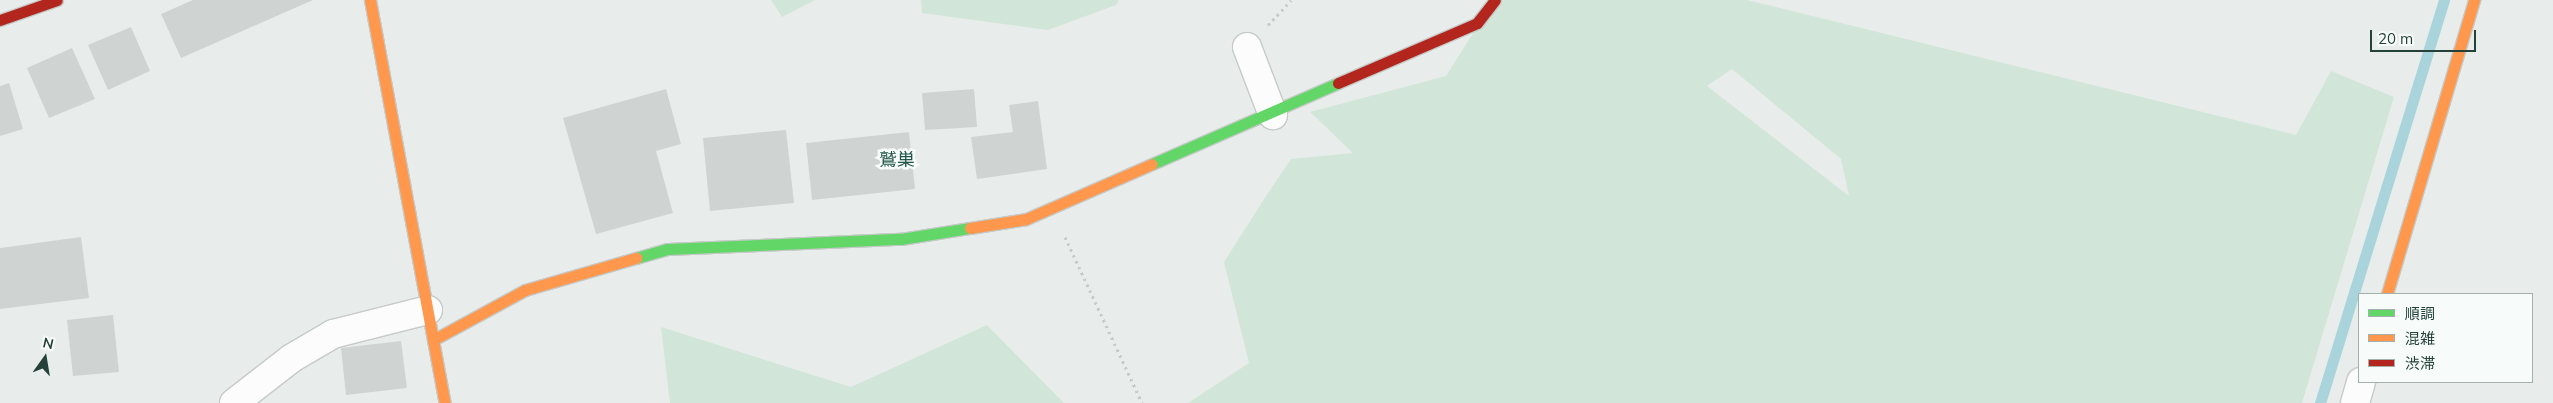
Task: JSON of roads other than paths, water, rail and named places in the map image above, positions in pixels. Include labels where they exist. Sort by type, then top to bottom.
[{"type":"street","points":[[0,20],[57,0]]},
{"type":"street","points":[[370,0],[445,403]]},
{"type":"street","points":[[433,340],[525,290],[668,249],[901,239],[1026,219],[1273,114],[1477,23],[1495,0]]},
{"type":"street","points":[[2387,293],[2474,0]]},
{"type":"street","points":[[1247,47],[1273,114]]},
{"type":"street","points":[[234,403],[292,358],[333,334],[428,310]]},
{"type":"street","points":[[2355,403],[2361,383]]},
{"type":"waterway","points":[[2320,403],[2444,0]]},
{"type":"district","name":"鷲巣","points":[[897,160]]}]
